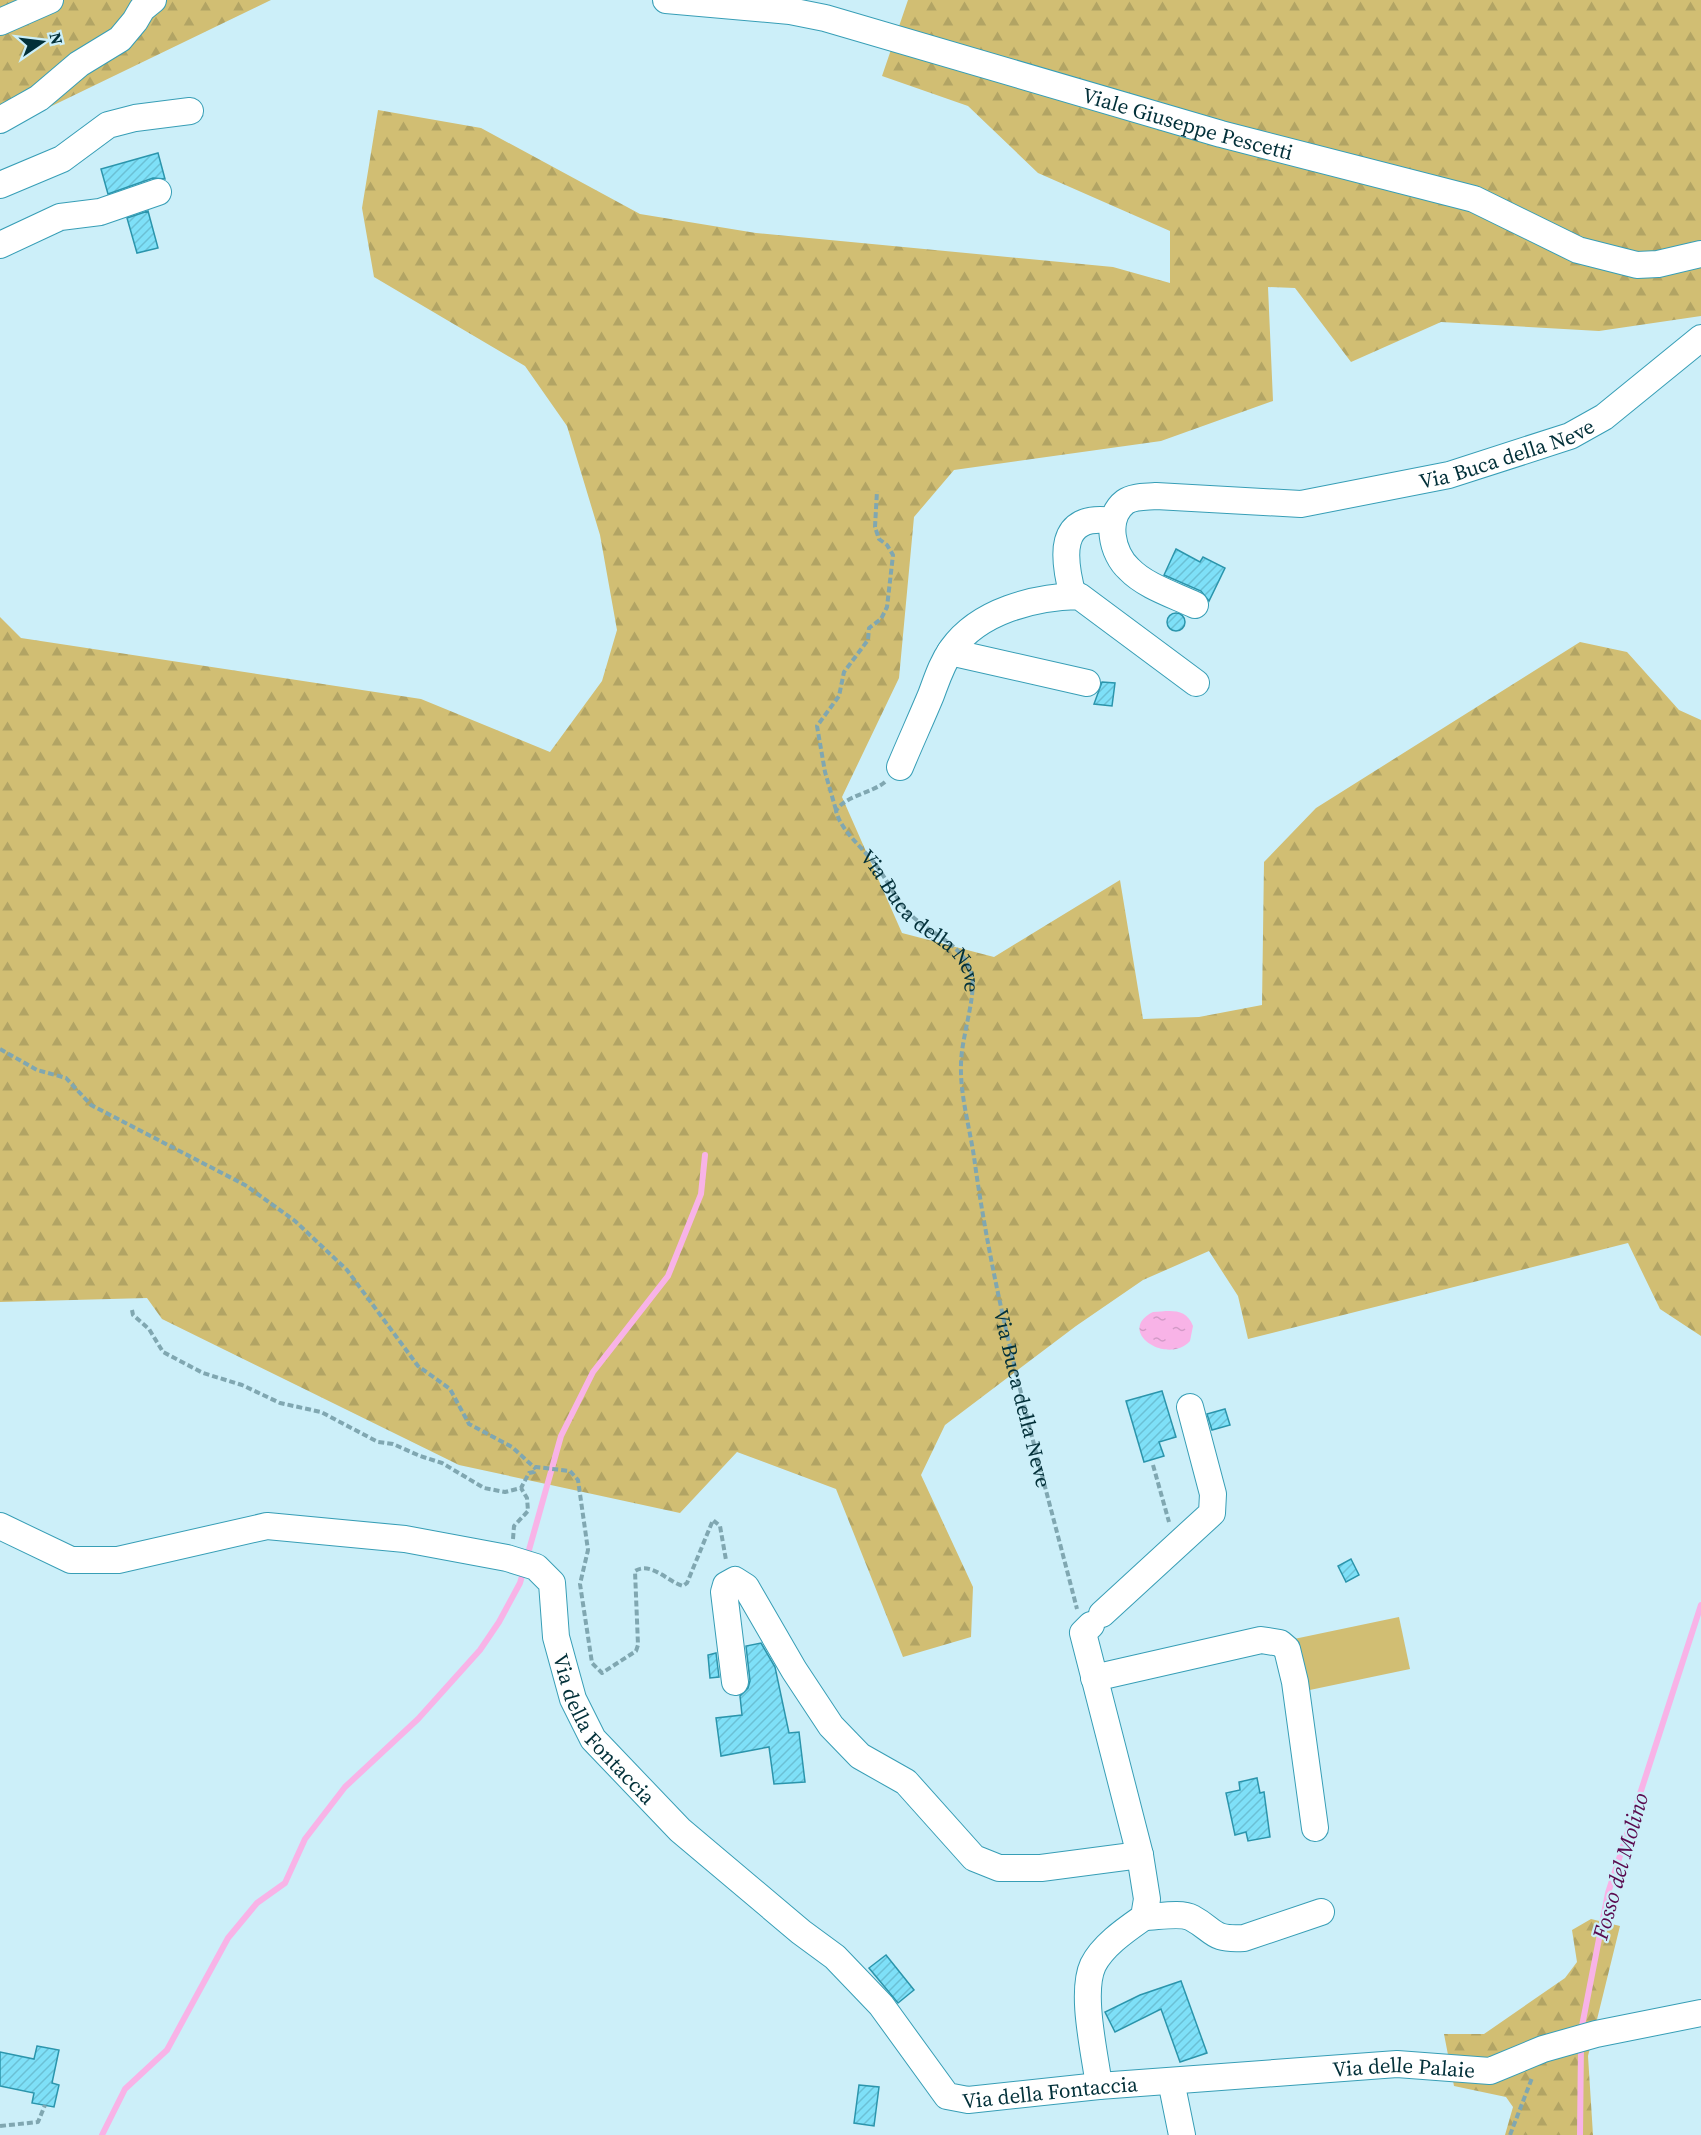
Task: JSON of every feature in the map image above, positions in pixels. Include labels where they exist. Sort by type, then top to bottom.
[{"type":"street","points":[[0,22],[50,0]]},
{"type":"street","points":[[0,120],[39,98],[79,64],[120,39],[142,9],[153,0]]},
{"type":"street","name":"Viale Giuseppe Pescetti","points":[[666,0],[790,11],[825,18],[1221,134],[1474,200],[1578,250],[1637,265],[1658,264],[1701,254]]},
{"type":"street","points":[[0,185],[62,159],[108,125],[135,118],[189,111]]},
{"type":"street","points":[[0,244],[60,217],[100,212],[158,192]]},
{"type":"street","name":"Via Buca della Neve","points":[[1113,521],[1124,503],[1143,497],[1301,504],[1449,475],[1570,436],[1604,417],[1701,338]]},
{"type":"street","points":[[1073,596],[1066,570],[1064,551],[1067,542],[1078,528],[1087,523],[1113,521],[1112,535],[1117,553],[1127,568],[1195,605]]},
{"type":"street","points":[[900,767],[941,667],[950,652],[970,629],[990,616],[1017,606],[1073,596],[1086,600],[1196,683]]},
{"type":"street","points":[[950,652],[1087,683]]},
{"type":"street","points":[[1144,1917],[1147,1899],[1140,1855],[1094,1678],[1092,1624],[1207,1520],[1213,1504],[1190,1407]]},
{"type":"street","points":[[0,1526],[71,1560],[118,1560],[267,1526],[405,1539],[524,1563]]},
{"type":"street","name":"Via della Fontaccia","points":[[524,1563],[552,1583],[556,1636],[573,1699],[593,1739],[680,1830],[792,1925],[835,1957],[881,2005],[947,2096],[968,2100],[1171,2080]]},
{"type":"street","points":[[735,1682],[724,1592],[730,1582],[741,1581],[747,1587],[794,1670],[831,1726],[860,1756],[906,1782],[974,1858],[999,1868],[1041,1868],[1140,1855]]},
{"type":"street","points":[[1094,1678],[1261,1640],[1280,1642],[1287,1650],[1295,1682],[1315,1828]]},
{"type":"street","points":[[1099,2086],[1088,1982],[1094,1964],[1105,1950],[1144,1917],[1190,1917],[1210,1933],[1231,1939],[1244,1938],[1321,1912]]},
{"type":"street","name":"Via delle Palaie","points":[[1171,2080],[1397,2064],[1490,2071],[1554,2046],[1596,2034],[1701,2013]]},
{"type":"street","points":[[1171,2080],[1182,2135]]},
{"type":"path","name":"Via Buca della Neve","points":[[877,492],[875,527],[879,539],[887,545],[893,555],[888,606],[881,619],[869,628],[868,640],[844,672],[839,696],[817,726],[825,772],[841,823],[876,866],[908,913],[952,945],[967,963],[972,977],[961,1068],[982,1217],[1004,1322],[1092,1624]]},
{"type":"path","points":[[836,810],[842,803],[875,790],[900,767]]},
{"type":"path","points":[[0,1049],[27,1065],[66,1078],[91,1105],[245,1185],[296,1221],[347,1270],[418,1366],[450,1389],[466,1414],[468,1424],[512,1447],[522,1459],[536,1469],[570,1471],[578,1480],[588,1550],[580,1584],[592,1663],[602,1673],[636,1651],[639,1629],[634,1578],[638,1569],[650,1569],[683,1586],[687,1583],[711,1523],[716,1520],[720,1526],[730,1582]]},
{"type":"path","points":[[132,1310],[133,1315],[153,1334],[163,1352],[203,1373],[242,1385],[280,1403],[321,1412],[378,1442],[393,1444],[442,1462],[484,1488],[505,1492],[521,1488],[529,1473],[536,1469]]},
{"type":"path","points":[[1153,1465],[1176,1548]]},
{"type":"path","points":[[521,1488],[527,1498],[528,1511],[514,1526],[524,1563]]},
{"type":"path","points":[[1510,2135],[1554,2046]]},
{"type":"path","points":[[0,2126],[38,2122],[45,2105]]},
{"type":"green space","points":[[0,0],[271,0],[0,131]]},
{"type":"green space","points":[[908,0],[1701,0],[1701,316],[1599,331],[1441,322],[1351,362],[1295,288],[1268,287],[1273,401],[1161,441],[954,470],[914,517],[899,678],[842,797],[902,933],[994,957],[1120,880],[1143,1019],[1199,1017],[1262,1005],[1264,862],[1316,808],[1580,642],[1627,652],[1679,710],[1701,720],[1701,1336],[1660,1309],[1628,1243],[1248,1339],[1238,1296],[1209,1251],[1143,1280],[1076,1326],[945,1425],[921,1475],[973,1587],[971,1637],[903,1657],[836,1489],[737,1452],[680,1513],[459,1465],[162,1319],[147,1298],[0,1302],[0,617],[21,638],[421,699],[550,752],[602,681],[617,630],[600,535],[567,426],[525,366],[374,277],[362,208],[378,110],[481,128],[640,214],[756,233],[1113,267],[1170,283],[1170,231],[1038,173],[968,106],[882,76]]},
{"type":"green space","points":[[1399,1617],[1410,1669],[1305,1691],[1294,1639]]},
{"type":"green space","points":[[1591,1919],[1620,1926],[1588,2056],[1593,2135],[1505,2135],[1513,2107],[1506,2097],[1454,2086],[1444,2034],[1484,2034],[1565,1978],[1577,1962],[1572,1930]]},
{"type":"water","points":[[1153,1312],[1176,1312],[1186,1316],[1193,1326],[1190,1341],[1180,1348],[1169,1350],[1149,1343],[1142,1336],[1140,1328],[1143,1320]]},
{"type":"building","points":[[158,153],[165,179],[153,178],[108,194],[101,169]]},
{"type":"building","points":[[148,211],[158,248],[137,253],[127,218]]},
{"type":"building","points":[[1176,549],[1200,562],[1203,557],[1225,568],[1209,601],[1201,591],[1164,575]]},
{"type":"building","points":[[1176,613],[1182,616],[1185,622],[1182,628],[1176,631],[1170,628],[1167,622],[1170,616]]},
{"type":"building","points":[[1102,682],[1115,683],[1112,706],[1094,704]]},
{"type":"building","points":[[1162,1391],[1176,1437],[1159,1442],[1164,1456],[1144,1462],[1126,1401]]},
{"type":"building","points":[[1225,1409],[1230,1425],[1212,1430],[1207,1414]]},
{"type":"building","points":[[1351,1559],[1359,1575],[1346,1582],[1338,1566]]},
{"type":"building","points":[[761,1643],[775,1667],[789,1733],[799,1732],[805,1782],[774,1784],[769,1747],[721,1756],[716,1718],[742,1715],[740,1696],[748,1688],[750,1681],[746,1646]]},
{"type":"building","points":[[716,1653],[719,1677],[710,1678],[708,1655]]},
{"type":"building","points":[[1257,1778],[1260,1793],[1264,1792],[1270,1837],[1248,1841],[1246,1832],[1235,1835],[1226,1793],[1240,1790],[1239,1782]]},
{"type":"building","points":[[886,1955],[914,1990],[898,2003],[869,1968]]},
{"type":"building","points":[[1181,1981],[1207,2053],[1180,2062],[1161,2009],[1115,2032],[1105,2012],[1140,1995]]},
{"type":"building","points":[[37,2046],[59,2050],[52,2083],[59,2085],[54,2107],[32,2103],[34,2093],[0,2086],[0,2052],[34,2059]]},
{"type":"building","points":[[859,2085],[879,2087],[874,2126],[854,2123]]},
{"type":"waterway","points":[[527,1557],[561,1436],[593,1372],[668,1276],[701,1194],[705,1155]]},
{"type":"waterway","points":[[102,2135],[125,2089],[167,2050],[228,1938],[257,1903],[285,1883],[305,1839],[345,1787],[418,1719],[480,1650],[499,1622],[520,1583],[524,1569]]},
{"type":"waterway","name":"Fosso del Molino","points":[[1581,2031],[1608,1893],[1701,1605]]},
{"type":"waterway","name":"Fosso del Molino","points":[[1580,2135],[1581,2044]]}]
